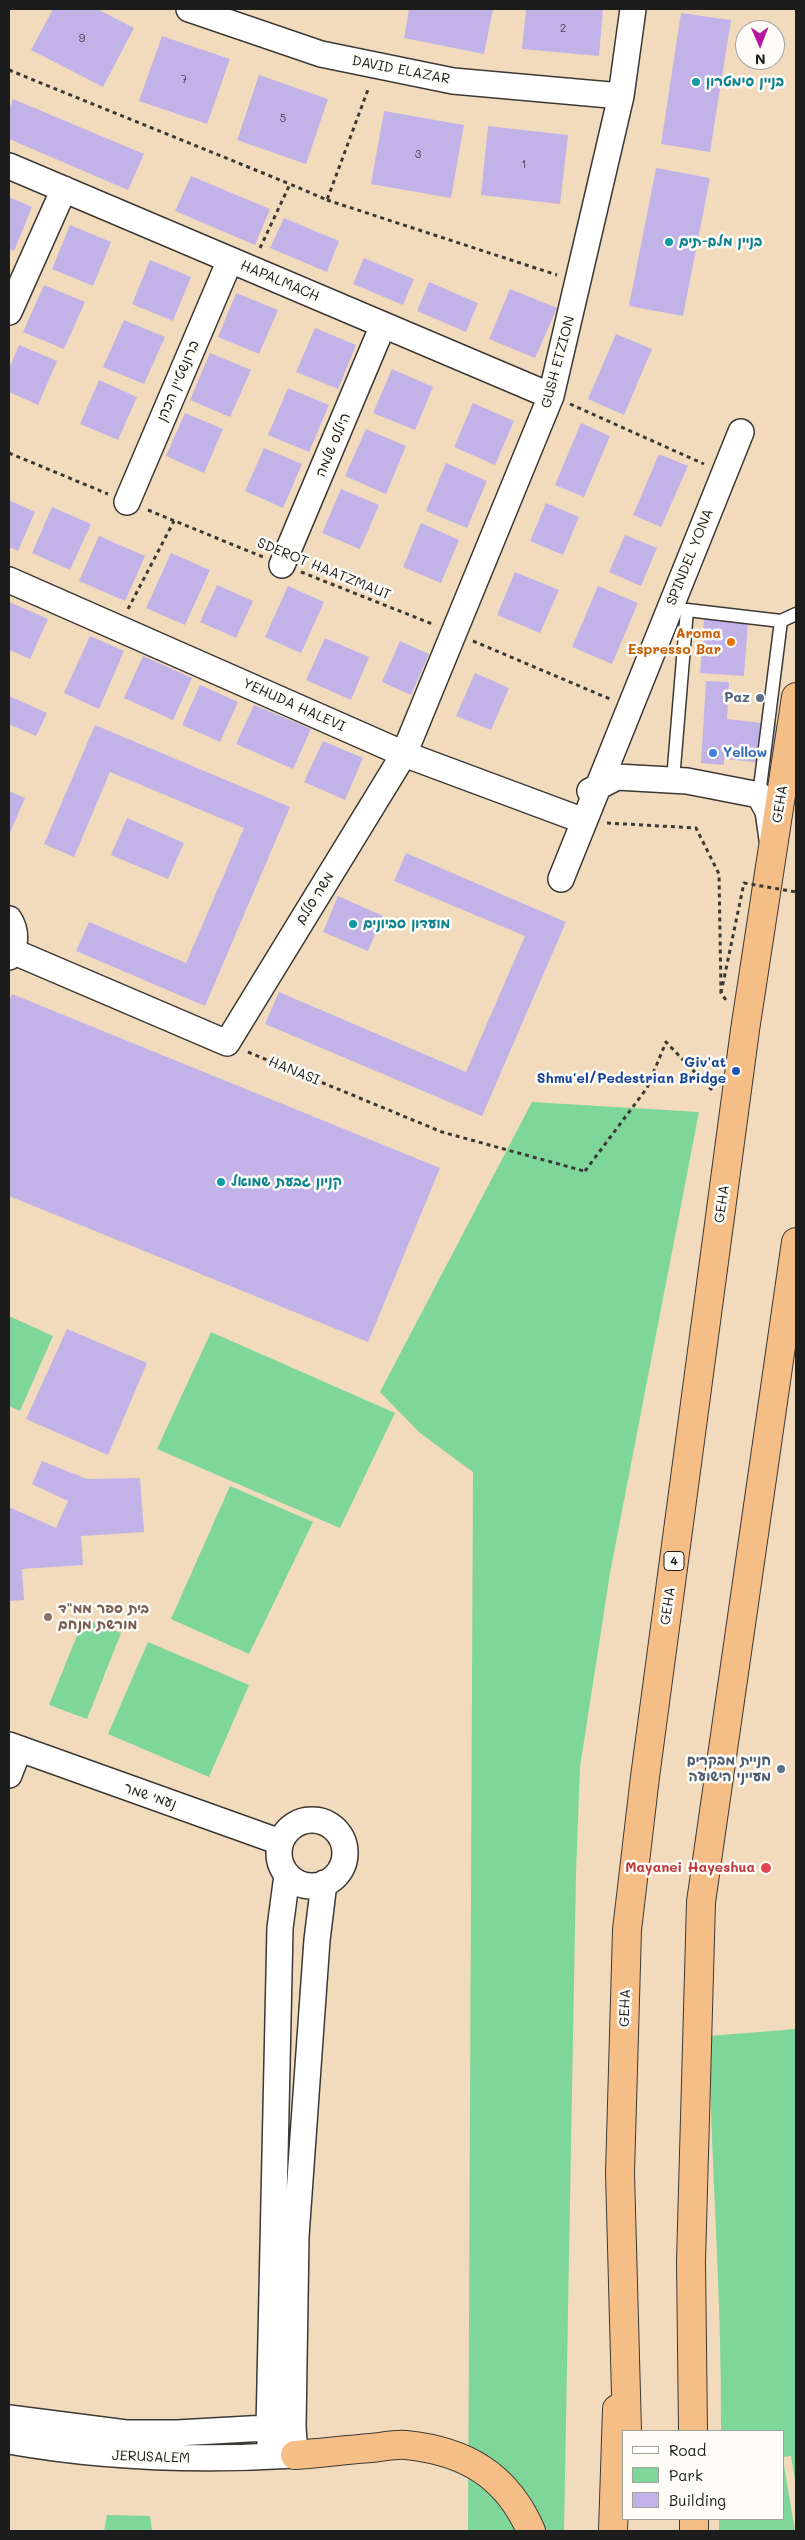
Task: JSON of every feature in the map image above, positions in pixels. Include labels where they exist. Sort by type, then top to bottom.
[{"type":"highway","name":"GEHA","points":[[627,2430],[620,2173],[627,1930],[645,1777],[745,1030],[796,697]]},
{"type":"highway","points":[[693,2430],[691,2261],[701,1902],[796,1242]]},
{"type":"highway","points":[[612,2531],[622,2248]]},
{"type":"highway","points":[[283,2456],[404,2445],[455,2455],[485,2470],[507,2491],[524,2514],[531,2531]]},
{"type":"street","name":"DAVID ELAZAR","points":[[189,9],[321,54],[453,81],[621,96]]},
{"type":"street","name":"GUSH ETZION","points":[[404,754],[551,396],[621,96],[633,9]]},
{"type":"street","name":"HAPALMACH","points":[[9,166],[551,396]]},
{"type":"street","points":[[9,312],[64,189]]},
{"type":"street","name":"ברונשטיין הכהן","points":[[127,502],[240,264]]},
{"type":"street","name":"היללס שלמה","points":[[282,565],[384,325]]},
{"type":"street","name":"SPINDEL YONA","points":[[561,879],[741,432]]},
{"type":"street","name":"YEHUDA HALEVI","points":[[9,580],[404,754],[584,821]]},
{"type":"street","name":"משה סללם","points":[[227,1043],[404,754]]},
{"type":"street","points":[[557,812],[617,777],[673,780],[759,795],[768,811],[773,849]]},
{"type":"street","points":[[9,919],[14,929],[15,940],[10,954],[227,1043]]},
{"type":"street","points":[[9,1775],[14,1747]]},
{"type":"street","name":"נעמי שמר","points":[[14,1747],[280,1842]]},
{"type":"street","points":[[309,1820],[320,1820],[335,1828],[344,1843],[345,1855],[338,1873],[324,1883],[319,1886],[302,1884],[287,1874],[280,1859],[280,1842],[286,1831],[295,1824],[309,1820]]},
{"type":"street","points":[[283,2456],[281,2428],[280,1928],[287,1874]]},
{"type":"street","points":[[281,2428],[317,1940],[324,1883]]},
{"type":"street","name":"JERUSALEM","points":[[9,2418],[126,2433],[281,2428]]},
{"type":"street","name":"JERUSALEM","points":[[9,2441],[114,2456],[233,2459],[283,2456]]},
{"type":"lane","points":[[673,780],[688,610],[781,621],[796,614]]},
{"type":"lane","points":[[759,795],[781,621]]},
{"type":"path","points":[[327,200],[377,65]]},
{"type":"path","points":[[9,70],[327,200],[578,282]]},
{"type":"path","points":[[240,264],[290,184]]},
{"type":"path","points":[[551,396],[724,473]]},
{"type":"path","name":"SDEROT HAATZMAUT","points":[[9,453],[282,565],[454,632],[630,707]]},
{"type":"path","points":[[118,628],[174,521]]},
{"type":"path","points":[[584,821],[696,828],[719,874],[721,993],[745,1030]]},
{"type":"path","points":[[721,993],[744,883],[796,892]]},
{"type":"path","name":"HANASI","points":[[227,1043],[442,1132],[584,1171],[647,1088],[666,1042],[710,1087],[714,1096]]},
{"type":"green space","points":[[532,1102],[699,1112],[610,1573],[580,1767],[576,1872],[564,2531],[468,2531],[473,1472],[420,1433],[380,1392]]},
{"type":"green space","points":[[9,1316],[53,1336],[20,1411],[9,1406]]},
{"type":"green space","points":[[211,1332],[395,1413],[340,1528],[157,1449]]},
{"type":"green space","points":[[230,1486],[313,1522],[249,1654],[171,1619]]},
{"type":"green space","points":[[84,1618],[121,1633],[87,1719],[49,1705]]},
{"type":"green space","points":[[148,1642],[249,1685],[209,1777],[108,1734]]},
{"type":"green space","points":[[796,2029],[796,2486],[791,2456],[785,2457],[785,2430],[721,2430],[720,2332],[709,2036]]},
{"type":"green space","points":[[785,2471],[795,2531],[719,2531],[719,2520],[785,2520]]},
{"type":"green space","points":[[107,2515],[150,2516],[152,2531],[104,2531]]},
{"type":"building","points":[[53,9],[97,9],[134,28],[103,87],[31,50]]},
{"type":"building","points":[[409,9],[493,9],[484,54],[404,38]]},
{"type":"building","points":[[526,9],[603,9],[599,56],[522,49]]},
{"type":"building","name":"בניין סימטרון","points":[[681,13],[731,20],[710,152],[661,144]]},
{"type":"building","points":[[162,36],[230,59],[207,124],[139,101]]},
{"type":"building","points":[[259,75],[328,99],[306,164],[237,140]]},
{"type":"building","points":[[13,99],[144,154],[128,190],[9,139],[9,110]]},
{"type":"building","points":[[384,111],[464,125],[451,198],[371,184]]},
{"type":"building","points":[[488,126],[568,135],[560,204],[481,195]]},
{"type":"building","name":"בניין מלם-תים","points":[[656,168],[710,178],[683,316],[629,306]]},
{"type":"building","points":[[191,176],[270,209],[255,245],[175,211]]},
{"type":"building","points":[[9,197],[32,207],[14,251],[9,249]]},
{"type":"building","points":[[284,218],[339,241],[327,272],[270,248]]},
{"type":"building","points":[[70,225],[111,242],[93,286],[52,269]]},
{"type":"building","points":[[364,258],[414,279],[403,305],[353,284]]},
{"type":"building","points":[[150,260],[191,277],[173,321],[132,304]]},
{"type":"building","points":[[429,282],[478,303],[466,332],[417,311]]},
{"type":"building","points":[[44,285],[85,302],[64,349],[23,332]]},
{"type":"building","points":[[510,289],[557,308],[535,358],[489,339]]},
{"type":"building","points":[[236,293],[278,310],[259,354],[218,337]]},
{"type":"building","points":[[124,320],[165,337],[144,384],[103,367]]},
{"type":"building","points":[[315,328],[356,345],[338,389],[296,372]]},
{"type":"building","points":[[616,334],[652,349],[624,415],[588,399]]},
{"type":"building","points":[[19,345],[57,361],[38,405],[9,392],[9,369]]},
{"type":"building","points":[[210,353],[251,370],[230,417],[190,400]]},
{"type":"building","points":[[392,369],[433,387],[415,430],[373,413]]},
{"type":"building","points":[[99,380],[137,397],[118,440],[80,424]]},
{"type":"building","points":[[288,388],[329,405],[309,452],[268,435]]},
{"type":"building","points":[[473,403],[514,421],[495,465],[454,447]]},
{"type":"building","points":[[185,413],[223,429],[204,473],[166,456]]},
{"type":"building","points":[[581,423],[610,436],[584,497],[555,485]]},
{"type":"building","points":[[366,429],[406,446],[386,494],[345,476]]},
{"type":"building","points":[[264,448],[302,464],[283,508],[245,491]]},
{"type":"building","points":[[659,454],[688,466],[661,527],[633,515]]},
{"type":"building","points":[[446,463],[487,481],[467,528],[426,511]]},
{"type":"building","points":[[341,489],[379,505],[360,549],[322,533]]},
{"type":"building","points":[[9,500],[35,512],[18,551],[9,547]]},
{"type":"building","points":[[546,503],[579,517],[563,555],[530,541]]},
{"type":"building","points":[[52,507],[91,524],[70,570],[32,553]]},
{"type":"building","points":[[421,523],[459,540],[441,583],[403,567]]},
{"type":"building","points":[[625,535],[657,548],[641,586],[609,572]]},
{"type":"building","points":[[99,536],[145,556],[125,601],[79,581]]},
{"type":"building","points":[[171,553],[210,570],[185,625],[146,608]]},
{"type":"building","points":[[515,572],[559,590],[540,633],[497,615]]},
{"type":"building","points":[[217,585],[253,601],[236,638],[200,622]]},
{"type":"building","points":[[288,586],[324,602],[301,653],[265,637]]},
{"type":"building","points":[[598,586],[638,603],[612,664],[572,647]]},
{"type":"building","points":[[9,602],[48,619],[30,659],[9,650]]},
{"type":"building","points":[[704,619],[748,622],[744,676],[700,673]]},
{"type":"building","points":[[90,636],[124,651],[99,709],[64,693]]},
{"type":"building","points":[[325,638],[369,657],[351,700],[306,680]]},
{"type":"building","points":[[400,641],[429,654],[411,695],[382,682]]},
{"type":"building","points":[[143,656],[192,678],[173,720],[124,698]]},
{"type":"building","points":[[475,673],[509,688],[491,730],[456,716]]},
{"type":"building","points":[[706,681],[729,682],[727,719],[779,725],[775,764],[724,759],[724,765],[701,763]]},
{"type":"building","points":[[200,685],[238,702],[220,742],[182,725]]},
{"type":"building","points":[[9,696],[47,713],[36,736],[9,724]]},
{"type":"building","points":[[254,705],[311,729],[293,769],[236,744]]},
{"type":"building","points":[[95,725],[290,807],[205,1006],[76,951],[89,922],[186,963],[244,828],[110,772],[74,857],[44,844]]},
{"type":"building","points":[[323,741],[363,758],[345,800],[304,782]]},
{"type":"building","points":[[9,791],[25,798],[9,835]]},
{"type":"building","points":[[127,818],[184,843],[168,879],[111,855]]},
{"type":"building","points":[[406,853],[566,922],[482,1116],[265,1024],[279,992],[466,1072],[525,936],[394,881]]},
{"type":"building","name":"מועדון סביונים","points":[[338,896],[383,916],[368,951],[323,932]]},
{"type":"building","name":"קניון גבעת שמואל","points":[[12,994],[440,1168],[368,1342],[9,1196],[9,1001]]},
{"type":"building","points":[[67,1329],[147,1363],[108,1455],[26,1419]]},
{"type":"building","points":[[42,1461],[87,1479],[140,1478],[144,1532],[81,1536],[83,1565],[22,1569],[24,1600],[9,1601],[9,1507],[56,1528],[68,1501],[32,1484]]},
{"type":"place","name":"בניין סימטרון","points":[[696,82]]},
{"type":"place","name":"בניין מלם-תים","points":[[669,242]]},
{"type":"place","name":"Aroma Espresso Bar","points":[[731,642]]},
{"type":"place","name":"Paz","points":[[760,698]]},
{"type":"place","name":"Yellow","points":[[713,753]]},
{"type":"place","name":"מועדון סביונים","points":[[353,924]]},
{"type":"place","name":"Giv'at Shmu'el/Pedestrian Bridge","points":[[736,1071]]},
{"type":"place","name":"קניון גבעת שמואל","points":[[221,1182]]},
{"type":"place","name":"בית ספר ממ\"ד מורשת מנחם","points":[[48,1617]]},
{"type":"place","name":"חניית מבקרים מעייני הישועה","points":[[781,1769]]},
{"type":"place","name":"Mayanei Hayeshua","points":[[766,1868]]}]
